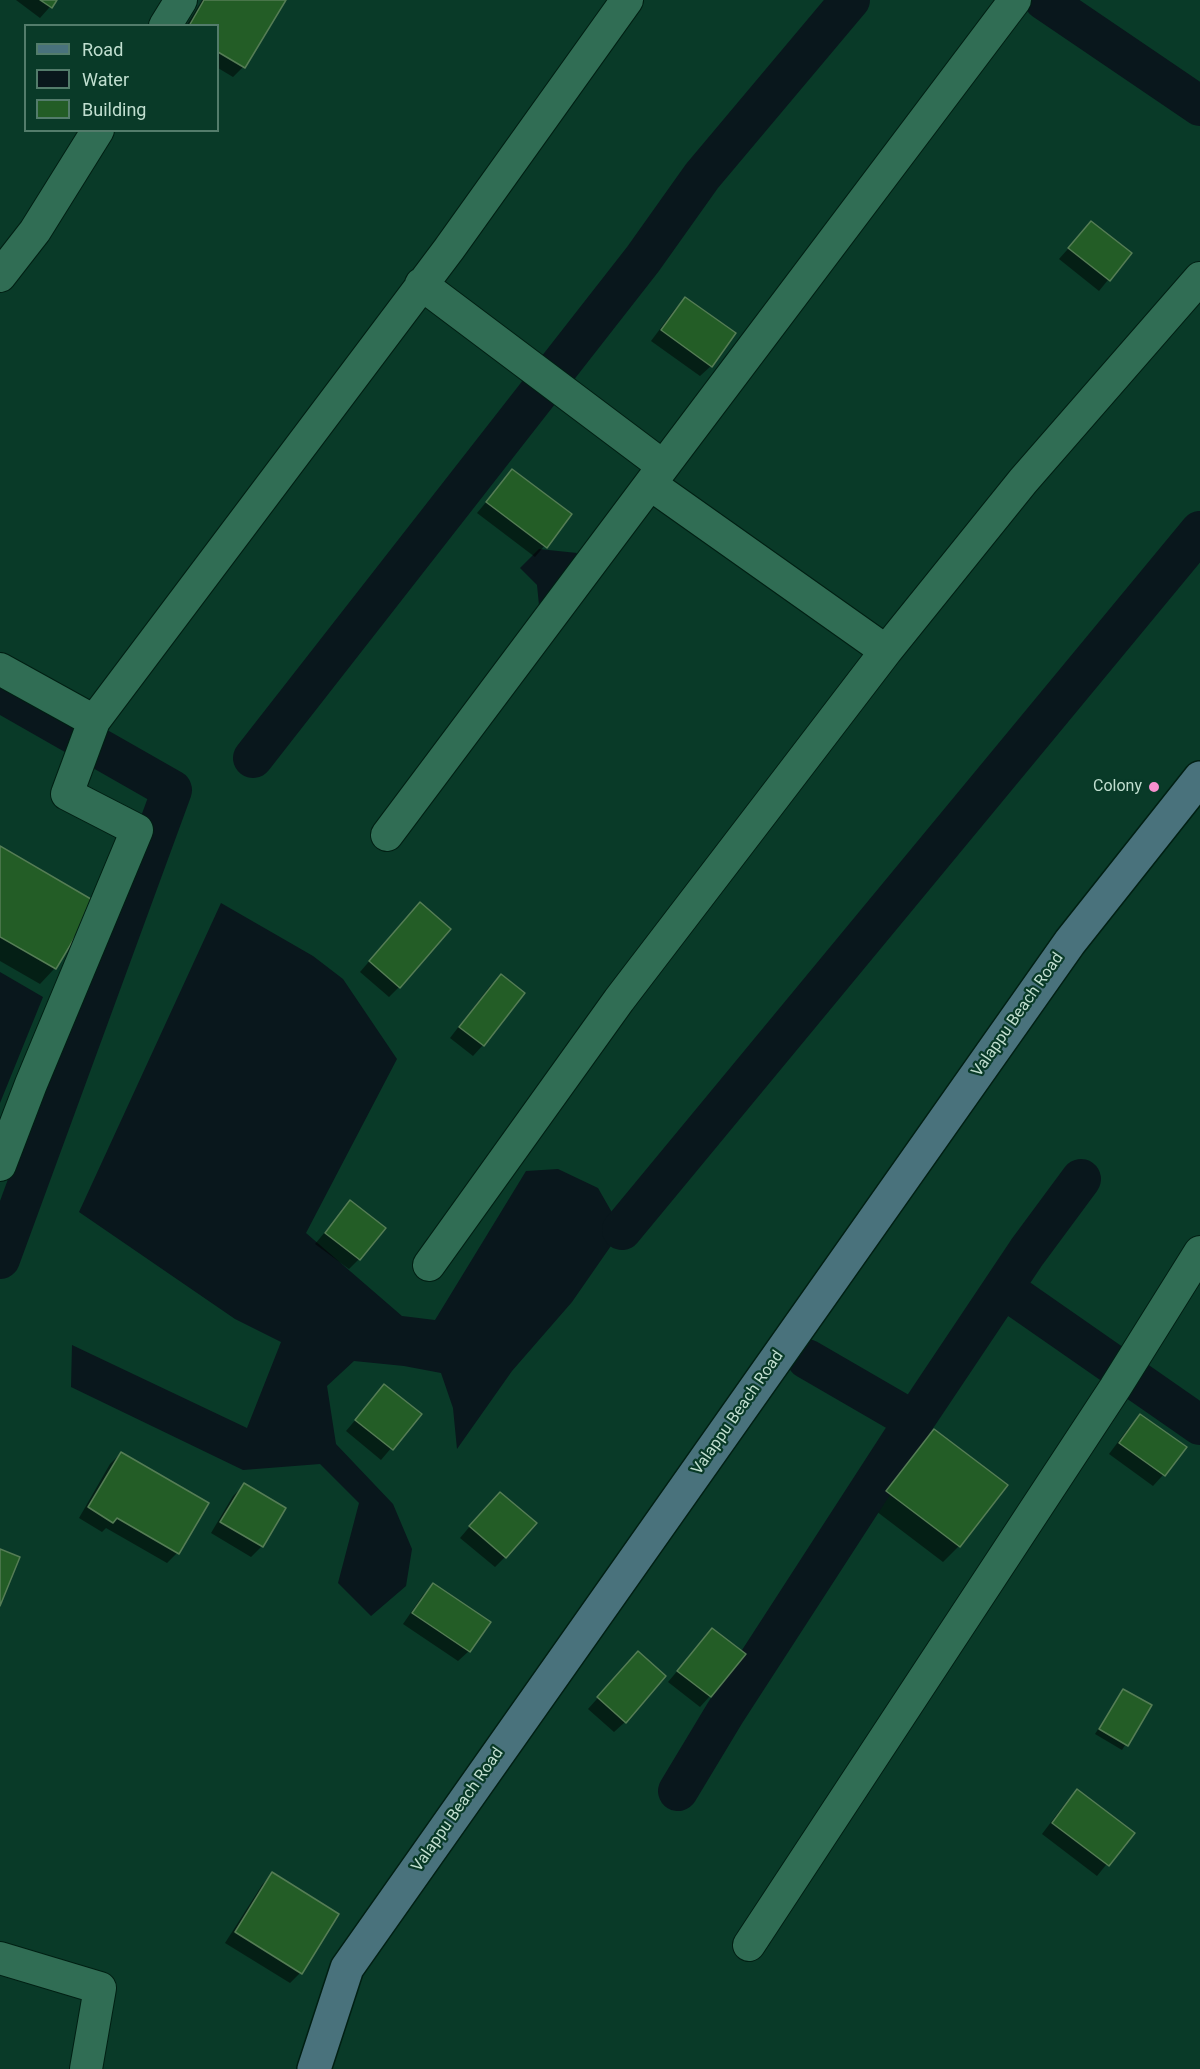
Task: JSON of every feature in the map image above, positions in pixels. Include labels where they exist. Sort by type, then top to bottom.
[{"type":"main road","name":"Valappu Beach Road","points":[[314,2069],[347,1968],[1070,942],[1200,778]]},
{"type":"street","points":[[166,24],[181,0]]},
{"type":"street","points":[[0,1165],[31,1084],[137,830],[67,794],[92,726],[455,240],[627,0]]},
{"type":"street","points":[[387,836],[656,475],[1015,1]]},
{"type":"street","points":[[0,276],[35,231],[97,132]]},
{"type":"street","points":[[429,1265],[619,1000],[886,651],[1023,481],[1200,278]]},
{"type":"street","points":[[421,284],[561,389],[656,475],[886,651]]},
{"type":"street","points":[[0,669],[92,726]]},
{"type":"street","points":[[749,1946],[1115,1388],[1200,1252]]},
{"type":"street","points":[[0,1958],[100,1988],[86,2069]]},
{"type":"water","points":[[539,549],[577,553],[540,615],[537,585],[520,568]]},
{"type":"water","points":[[221,903],[313,956],[343,979],[397,1059],[306,1233],[402,1316],[435,1320],[526,1171],[558,1169],[598,1188],[622,1230],[572,1302],[512,1371],[457,1449],[453,1408],[441,1373],[404,1366],[354,1361],[327,1386],[336,1444],[393,1504],[412,1549],[406,1586],[371,1616],[338,1583],[359,1503],[320,1464],[243,1470],[71,1387],[72,1345],[247,1428],[281,1342],[235,1319],[79,1212]]},
{"type":"water","points":[[0,972],[43,997],[0,1103]]},
{"type":"building","points":[[40,0],[57,0],[52,8]]},
{"type":"building","points":[[204,0],[286,0],[245,68],[219,53],[219,24],[190,24]]},
{"type":"building","points":[[1091,221],[1132,253],[1110,281],[1068,248]]},
{"type":"building","points":[[685,297],[736,333],[712,367],[661,330]]},
{"type":"building","points":[[512,469],[572,514],[547,548],[486,502]]},
{"type":"building","points":[[0,846],[96,902],[56,969],[0,937]]},
{"type":"building","points":[[420,902],[451,929],[400,988],[369,961]]},
{"type":"building","points":[[501,974],[525,993],[484,1046],[459,1027]]},
{"type":"building","points":[[350,1200],[386,1228],[360,1260],[325,1233]]},
{"type":"building","points":[[384,1384],[422,1414],[393,1450],[355,1420]]},
{"type":"building","points":[[1140,1414],[1187,1447],[1165,1476],[1119,1443]]},
{"type":"building","points":[[934,1429],[1008,1485],[960,1547],[886,1491]]},
{"type":"building","points":[[121,1452],[209,1503],[179,1554],[117,1518],[113,1523],[88,1507]]},
{"type":"building","points":[[244,1483],[286,1508],[263,1547],[220,1522]]},
{"type":"building","points":[[500,1492],[537,1523],[506,1558],[469,1526]]},
{"type":"building","points":[[0,1549],[20,1557],[0,1606]]},
{"type":"building","points":[[433,1583],[491,1622],[470,1652],[412,1613]]},
{"type":"building","points":[[712,1628],[746,1654],[711,1697],[677,1671]]},
{"type":"building","points":[[638,1651],[666,1676],[626,1723],[597,1697]]},
{"type":"building","points":[[1123,1689],[1152,1705],[1128,1746],[1099,1729]]},
{"type":"building","points":[[1077,1789],[1135,1833],[1109,1866],[1052,1823]]},
{"type":"building","points":[[272,1872],[339,1914],[302,1974],[235,1932]]},
{"type":"waterway","points":[[253,758],[643,259],[702,176],[850,0]]},
{"type":"waterway","points":[[1044,0],[1200,106]]},
{"type":"waterway","points":[[622,1230],[1200,531]]},
{"type":"waterway","points":[[0,692],[172,790],[0,1259]]},
{"type":"waterway","points":[[914,1421],[1027,1252],[1081,1179]]},
{"type":"waterway","points":[[1003,1288],[1200,1425]]},
{"type":"waterway","points":[[678,1791],[725,1713],[914,1421],[807,1359]]},
{"type":"place","name":"Colony","points":[[1154,787]]}]
